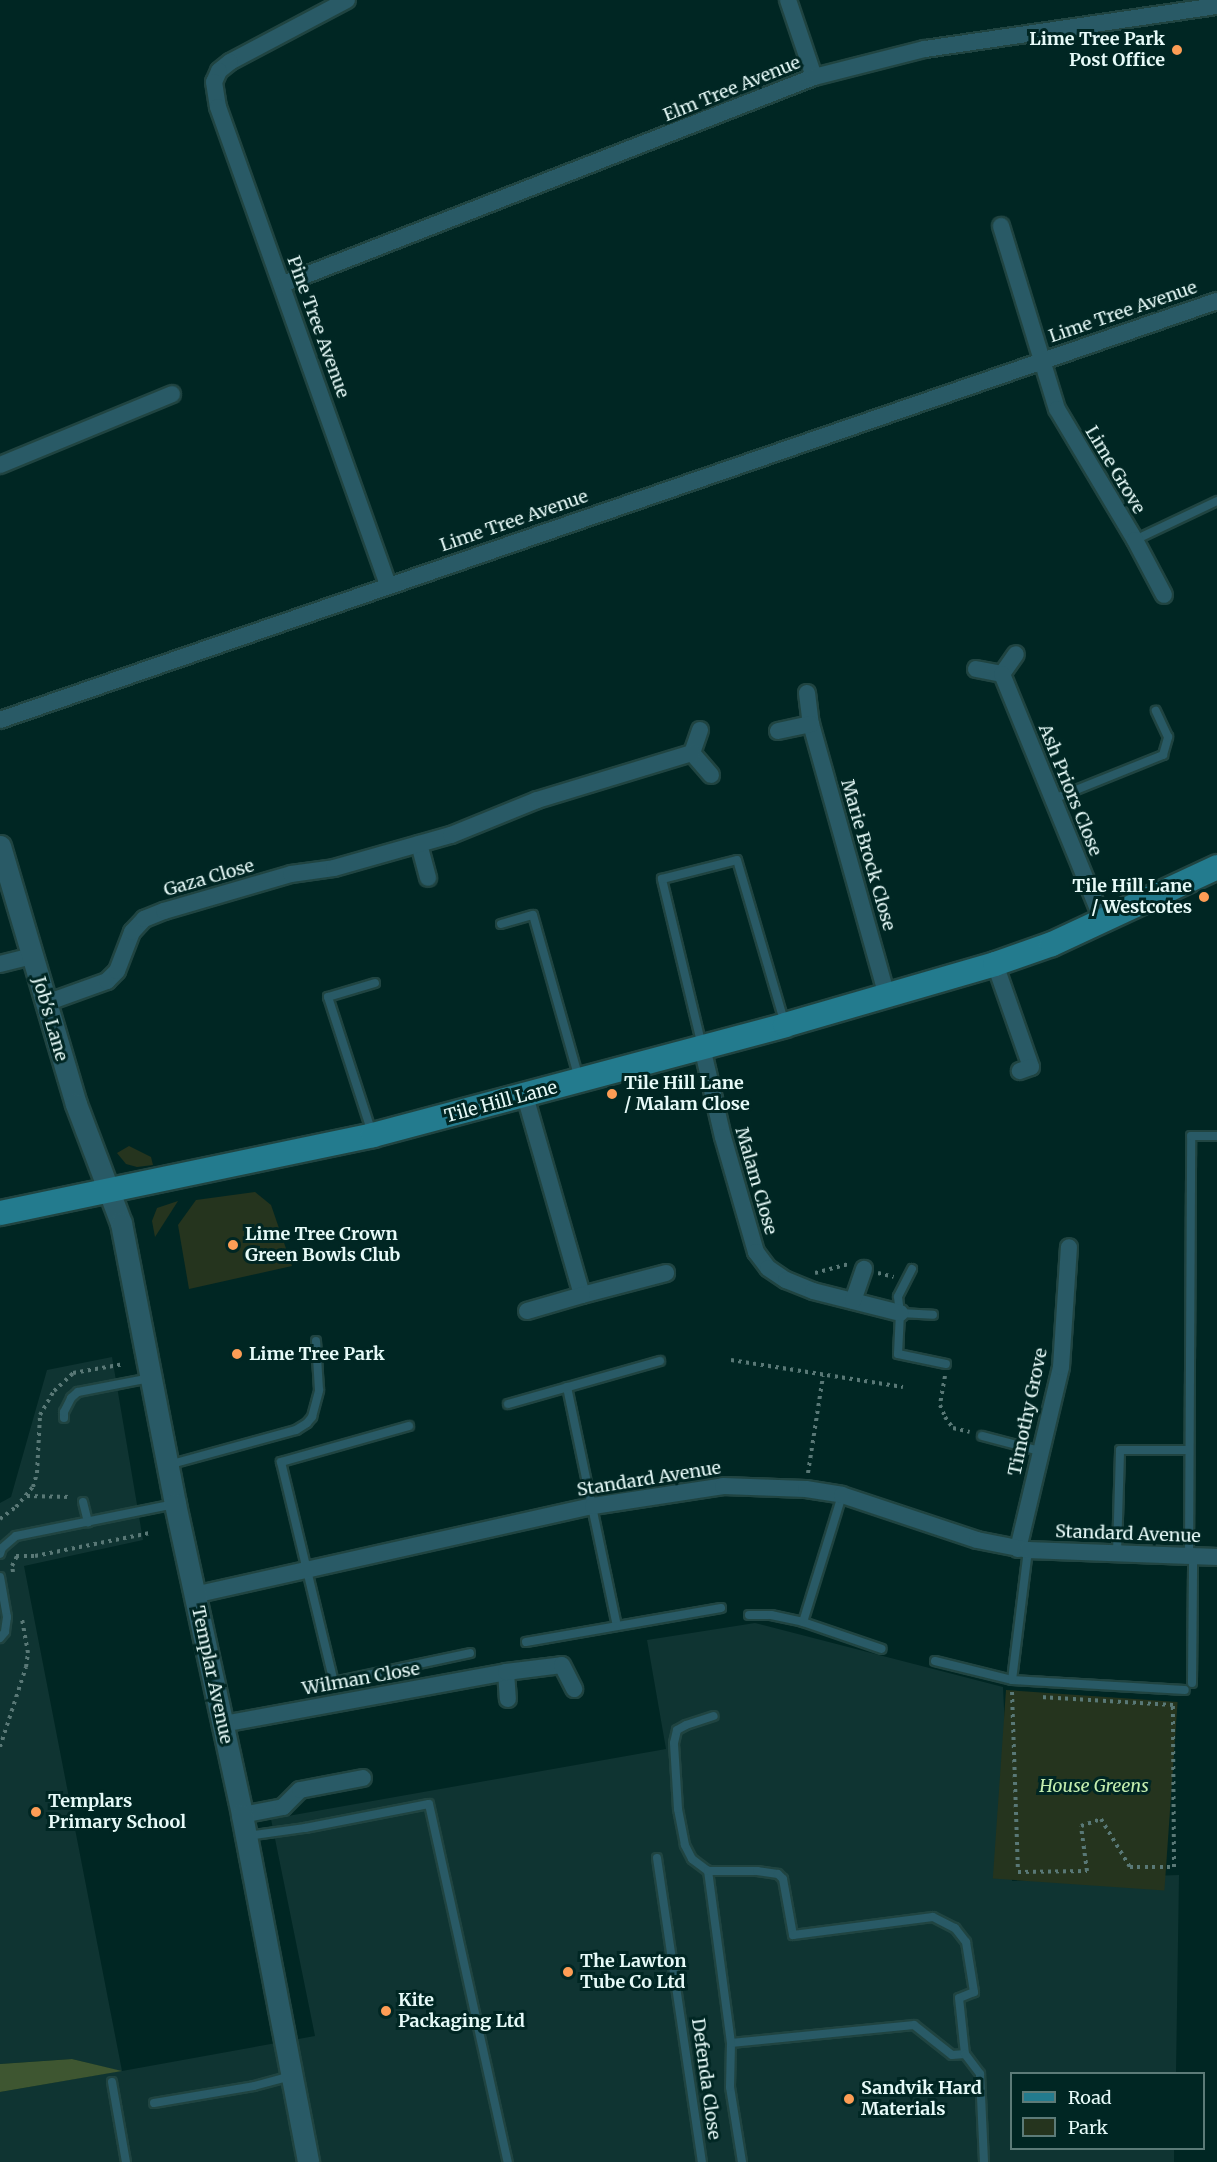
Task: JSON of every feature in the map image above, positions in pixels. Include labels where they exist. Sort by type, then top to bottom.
[{"type":"main road","name":"Tile Hill Lane","points":[[0,1213],[373,1135],[785,1025],[995,964],[1052,944],[1217,867]]},
{"type":"street","points":[[323,6],[347,0]]},
{"type":"street","points":[[788,0],[814,77]]},
{"type":"street","name":"Pine Tree Avenue","points":[[323,6],[230,62],[219,71],[214,82],[218,107],[283,284],[388,585]]},
{"type":"street","name":"Elm Tree Avenue","points":[[283,284],[814,77],[925,49],[1217,6]]},
{"type":"street","name":"Lime Tree Avenue","points":[[1001,226],[1042,360]]},
{"type":"street","name":"Lime Tree Avenue","points":[[0,720],[1217,301]]},
{"type":"street","name":"Lime Grove","points":[[1042,360],[1057,410],[1135,540],[1164,596]]},
{"type":"street","points":[[0,465],[172,394]]},
{"type":"street","points":[[976,669],[1002,674],[1016,654]]},
{"type":"street","name":"Ash Priors Close","points":[[1002,674],[1051,800],[1103,921]]},
{"type":"street","name":"Marie Brock Close","points":[[807,693],[812,724],[887,996]]},
{"type":"street","points":[[778,731],[812,724]]},
{"type":"street","points":[[700,730],[692,753],[711,775]]},
{"type":"street","name":"Gaza Close","points":[[46,1003],[107,981],[117,971],[132,932],[144,920],[164,911],[291,874],[334,868],[451,835],[537,800],[692,753]]},
{"type":"street","points":[[419,844],[428,878]]},
{"type":"street","name":"Job's Lane","points":[[0,846],[76,1104],[109,1190]]},
{"type":"street","points":[[0,964],[32,956]]},
{"type":"street","points":[[995,964],[1031,1067],[1020,1071]]},
{"type":"street","name":"Malam Close","points":[[702,1047],[723,1137],[756,1252],[768,1268],[786,1280],[813,1291],[900,1313]]},
{"type":"street","points":[[525,1096],[582,1296]]},
{"type":"street","name":"Templar Avenue","points":[[109,1190],[126,1242],[175,1504],[242,1815],[308,2162]]},
{"type":"street","name":"Timothy Grove","points":[[1023,1549],[1039,1451],[1061,1367],[1069,1246]]},
{"type":"street","points":[[853,1301],[864,1269]]},
{"type":"street","points":[[527,1311],[666,1273]]},
{"type":"street","name":"Standard Avenue","points":[[194,1595],[593,1506],[656,1494],[723,1486],[806,1489],[842,1495],[977,1540],[1023,1549],[1217,1557]]},
{"type":"street","name":"Wilman Close","points":[[223,1724],[506,1672],[562,1665],[574,1689]]},
{"type":"street","points":[[506,1672],[508,1699]]},
{"type":"street","points":[[242,1815],[283,1807],[300,1790],[363,1778]]},
{"type":"lane","points":[[1135,540],[1217,501]]},
{"type":"lane","points":[[1051,800],[1162,755],[1168,737],[1156,711]]},
{"type":"lane","points":[[702,1047],[662,879],[737,860],[785,1025]]},
{"type":"lane","points":[[501,924],[533,915],[579,1081]]},
{"type":"lane","points":[[373,1135],[328,997],[375,983]]},
{"type":"lane","points":[[935,1661],[1012,1680],[1189,1687],[1191,1557],[1188,1450],[1191,1136],[1217,1136]]},
{"type":"lane","points":[[912,1269],[898,1297],[900,1313],[898,1354],[946,1364]]},
{"type":"lane","points":[[900,1313],[933,1315]]},
{"type":"lane","points":[[168,1465],[296,1430],[307,1424],[312,1417],[319,1390],[316,1341]]},
{"type":"lane","points":[[508,1404],[660,1361]]},
{"type":"lane","points":[[64,1418],[64,1412],[71,1398],[78,1392],[151,1378]]},
{"type":"lane","points":[[567,1387],[617,1626]]},
{"type":"lane","points":[[409,1426],[281,1462],[334,1682],[470,1653]]},
{"type":"lane","points":[[982,1436],[1039,1451]]},
{"type":"lane","points":[[1117,1553],[1120,1450],[1188,1450]]},
{"type":"lane","points":[[803,1622],[842,1495]]},
{"type":"lane","points":[[83,1502],[88,1522]]},
{"type":"lane","points":[[1,1551],[16,1536],[175,1504]]},
{"type":"lane","points":[[1012,1680],[1023,1549]]},
{"type":"lane","points":[[0,1577],[7,1617],[5,1632],[0,1638]]},
{"type":"lane","points":[[526,1642],[721,1608]]},
{"type":"lane","points":[[749,1615],[771,1615],[803,1622],[882,1649]]},
{"type":"lane","points":[[714,1716],[686,1725],[677,1731],[674,1743],[678,1809],[685,1845],[692,1859],[708,1871],[757,1871],[778,1874],[783,1880],[793,1935],[933,1917],[955,1928],[966,1942],[974,1992],[959,1998],[965,2054],[980,2074],[984,2162]]},
{"type":"lane","points":[[246,1836],[305,1828],[429,1804],[508,2162]]},
{"type":"lane","name":"Defenda Close","points":[[657,1858],[702,2162]]},
{"type":"lane","points":[[708,1871],[731,2043],[730,2087],[742,2162]]},
{"type":"lane","points":[[731,2043],[914,2025],[951,2055],[965,2054]]},
{"type":"lane","points":[[154,2103],[254,2086],[292,2076]]},
{"type":"lane","points":[[112,2082],[126,2162]]},
{"type":"path","points":[[730,1360],[903,1387]]},
{"type":"path","points":[[0,1520],[27,1496],[33,1487],[37,1473],[40,1415],[54,1390],[73,1373],[124,1364]]},
{"type":"path","points":[[946,1364],[940,1405],[945,1418],[953,1428],[982,1436]]},
{"type":"path","points":[[806,1489],[823,1376]]},
{"type":"path","points":[[27,1496],[74,1497]]},
{"type":"path","points":[[1,1551],[17,1556],[35,1556],[150,1533]]},
{"type":"path","points":[[14,1576],[12,1566],[17,1556]]},
{"type":"path","points":[[0,1747],[28,1653],[20,1610]]},
{"type":"path","points":[[1012,1680],[1018,1872],[1087,1871],[1081,1826],[1101,1819],[1131,1867],[1174,1867],[1173,1705],[1035,1697]]},
{"type":"path","points":[[1012,1695],[1024,1696]]},
{"type":"shaded area","points":[[112,1357],[143,1540],[24,1566],[122,2071],[315,2036],[271,1819],[666,1749],[647,1640],[755,1623],[1003,1687],[1012,1881],[1179,1875],[1176,2072],[1010,2072],[1010,2150],[1174,2150],[1174,2162],[0,2162],[0,2092],[120,2071],[72,2059],[0,2064],[0,1503],[11,1497],[47,1370]]},
{"type":"green space","points":[[129,1146],[151,1157],[153,1165],[137,1167],[126,1164],[117,1153]]},
{"type":"green space","name":"Lime Tree Crown Green Bowls Club","points":[[255,1192],[271,1205],[292,1266],[189,1289],[178,1225],[196,1200]]},
{"type":"green space","points":[[178,1201],[155,1237],[152,1221],[157,1208]]},
{"type":"green space","name":"House Greens","points":[[1006,1690],[1178,1702],[1164,1891],[993,1879]]},
{"type":"green space","points":[[72,2059],[122,2071],[0,2092],[0,2064]]},
{"type":"place","name":"Lime Tree Park Post Office","points":[[1177,50]]},
{"type":"place","name":"Tile Hill Lane / Westcotes","points":[[1204,897]]},
{"type":"place","name":"Tile Hill Lane / Malam Close","points":[[612,1094]]},
{"type":"place","name":"Lime Tree Crown Green Bowls Club","points":[[233,1245]]},
{"type":"place","name":"Lime Tree Park","points":[[237,1354]]},
{"type":"place","name":"Templars Primary School","points":[[36,1812]]},
{"type":"place","name":"The Lawton Tube Co Ltd","points":[[568,1972]]},
{"type":"place","name":"Kite Packaging Ltd","points":[[386,2011]]},
{"type":"place","name":"Sandvik Hard Materials","points":[[849,2099]]}]
